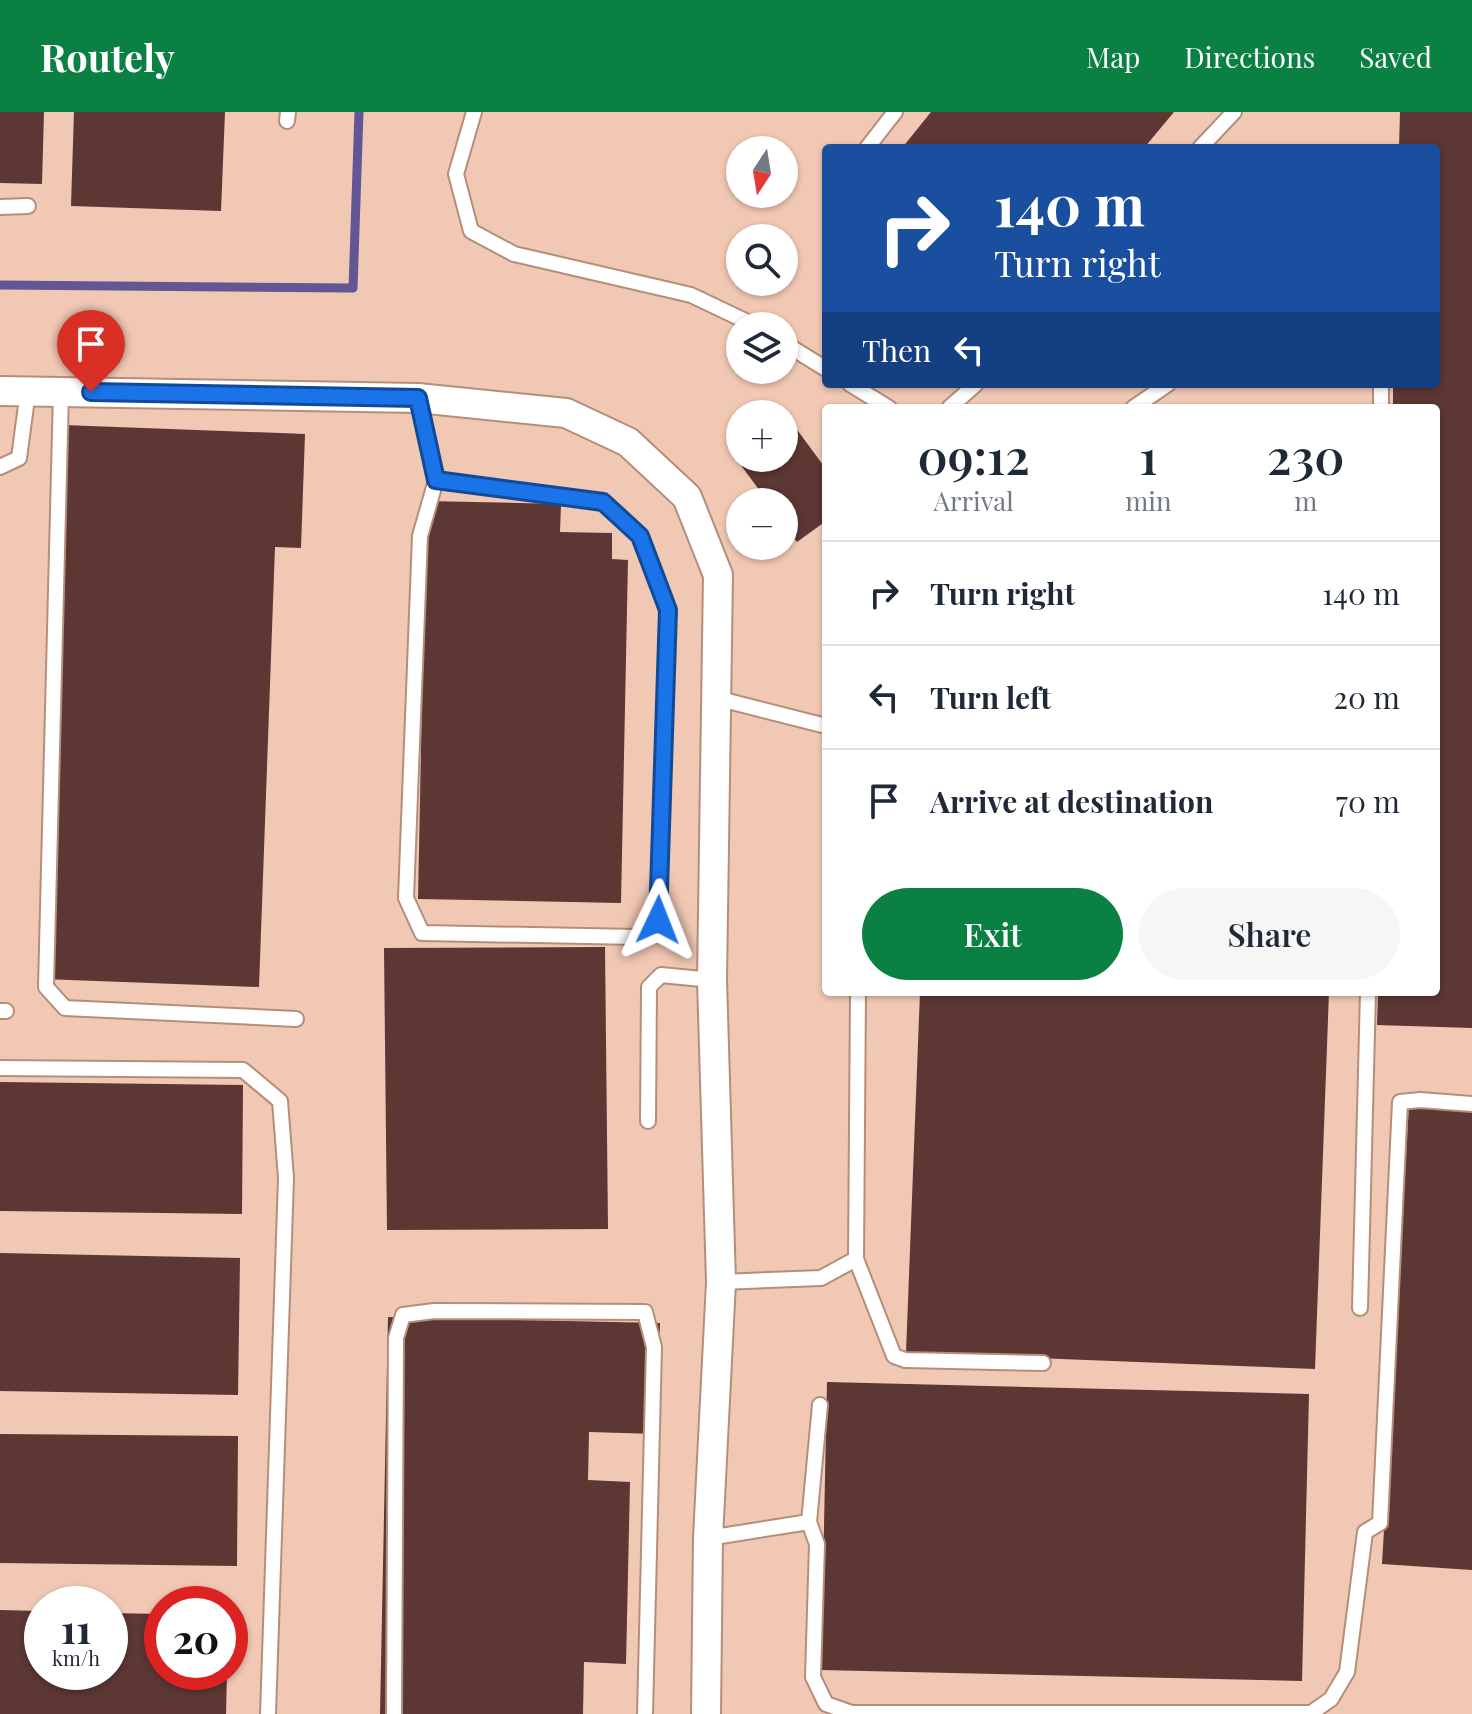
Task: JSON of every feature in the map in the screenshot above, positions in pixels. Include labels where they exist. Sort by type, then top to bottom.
[{"type":"street","points":[[0,391],[418,398],[566,413],[628,442],[687,497],[718,575],[712,980],[721,1282],[708,1538],[706,1714]]},
{"type":"lane","points":[[474,112],[456,174],[471,231],[514,254],[691,295],[727,312]]},
{"type":"lane","points":[[870,144],[895,112]]},
{"type":"lane","points":[[1204,144],[1234,112]]},
{"type":"lane","points":[[0,207],[28,206]]},
{"type":"lane","points":[[798,352],[822,367]]},
{"type":"lane","points":[[856,388],[882,404]]},
{"type":"lane","points":[[954,404],[972,388]]},
{"type":"lane","points":[[1139,404],[1162,388]]},
{"type":"lane","points":[[0,467],[19,458],[28,391]]},
{"type":"lane","points":[[61,392],[46,987],[65,1008],[296,1019]]},
{"type":"lane","points":[[418,398],[436,480],[420,536],[406,898],[422,933],[637,937],[658,920],[668,610],[640,536],[603,502],[436,480]]},
{"type":"lane","points":[[716,698],[822,725]]},
{"type":"lane","points":[[648,1121],[649,987],[661,975],[712,980]]},
{"type":"lane","points":[[858,996],[856,1259],[894,1356],[905,1360],[1043,1363]]},
{"type":"lane","points":[[1360,1308],[1368,996]]},
{"type":"lane","points":[[0,1068],[243,1070],[280,1101],[286,1178],[268,1714]]},
{"type":"lane","points":[[820,1405],[809,1522],[817,1544],[813,1677],[826,1704],[852,1713],[1311,1713],[1331,1699],[1347,1672],[1365,1532],[1380,1523],[1400,1102],[1420,1100],[1472,1104]]},
{"type":"lane","points":[[721,1282],[821,1278],[856,1259]]},
{"type":"lane","points":[[394,1714],[396,1338],[403,1315],[434,1311],[645,1312],[654,1347],[645,1714]]},
{"type":"lane","points":[[708,1538],[809,1522]]},
{"type":"building","points":[[0,112],[44,112],[42,184],[0,183]]},
{"type":"building","points":[[74,112],[225,112],[221,211],[71,206]]},
{"type":"building","points":[[931,112],[1174,112],[1147,144],[905,144]]},
{"type":"building","points":[[1400,112],[1472,112],[1472,1028],[1377,1025],[1378,996],[1440,996],[1440,404],[1393,404],[1393,388],[1440,388],[1440,144],[1399,144]]},
{"type":"building","points":[[63,425],[305,434],[301,548],[275,547],[259,987],[43,979]]},
{"type":"building","points":[[798,431],[822,464],[822,524],[798,541],[798,488],[758,488],[746,472],[798,472]]},
{"type":"building","points":[[426,501],[561,504],[560,532],[612,533],[612,559],[628,560],[621,903],[418,899]]},
{"type":"building","points":[[605,947],[608,1229],[387,1230],[384,948]]},
{"type":"building","points":[[920,996],[1329,996],[1315,1369],[906,1353]]},
{"type":"building","points":[[0,1082],[243,1085],[242,1214],[0,1211]]},
{"type":"building","points":[[1409,1104],[1472,1108],[1472,1570],[1382,1564]]},
{"type":"building","points":[[0,1253],[240,1258],[238,1395],[0,1391]]},
{"type":"building","points":[[388,1317],[660,1323],[657,1434],[589,1432],[588,1480],[630,1482],[626,1664],[584,1662],[583,1714],[380,1714]]},
{"type":"building","points":[[827,1382],[1309,1394],[1302,1681],[821,1670]]},
{"type":"building","points":[[0,1434],[238,1436],[237,1566],[0,1563]]},
{"type":"building","points":[[0,1610],[24,1611],[24,1690],[128,1690],[128,1613],[144,1614],[144,1690],[227,1690],[226,1714],[0,1714]]},
{"type":"waterway","points":[[0,285],[353,288],[359,112]]},
{"type":"route","points":[[91,392],[418,398],[436,480],[603,502],[640,536],[668,610],[658,920]]}]
